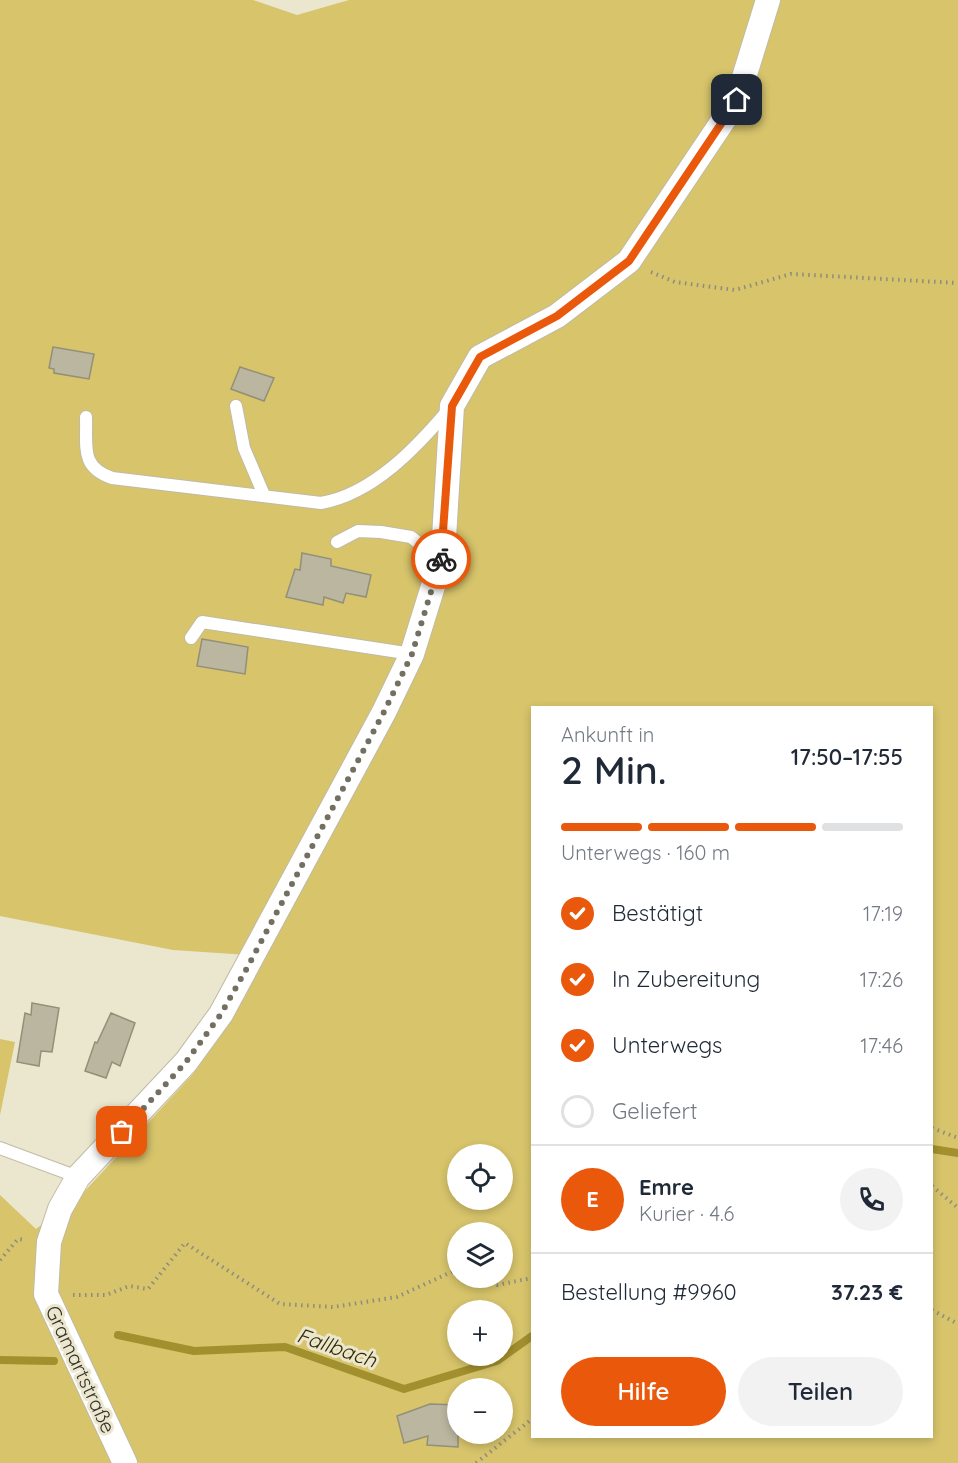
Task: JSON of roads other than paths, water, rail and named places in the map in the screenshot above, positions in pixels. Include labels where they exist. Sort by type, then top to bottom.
[{"type":"street","name":"Gramartstraße","points":[[125,1463],[46,1294],[49,1242],[60,1209],[78,1177],[186,1062],[221,1014],[324,827],[412,654],[443,555],[452,406],[480,357],[557,316],[629,261],[737,100],[768,0]]},
{"type":"lane","points":[[236,406],[240,433],[264,495]]},
{"type":"lane","points":[[86,417],[87,459],[92,468],[101,474],[112,478],[321,503],[348,496],[422,442],[452,406]]},
{"type":"lane","points":[[337,542],[358,531],[381,532],[411,537],[426,549],[443,555]]},
{"type":"lane","points":[[191,638],[202,622],[412,654]]},
{"type":"lane","points":[[0,1148],[78,1177]]},
{"type":"waterway","name":"Fallbach","points":[[933,1149],[958,1153]]},
{"type":"waterway","name":"Fallbach","points":[[118,1335],[194,1351],[285,1347],[404,1389],[497,1361],[531,1337]]},
{"type":"waterway","name":"Fallbach","points":[[0,1360],[54,1361]]}]
